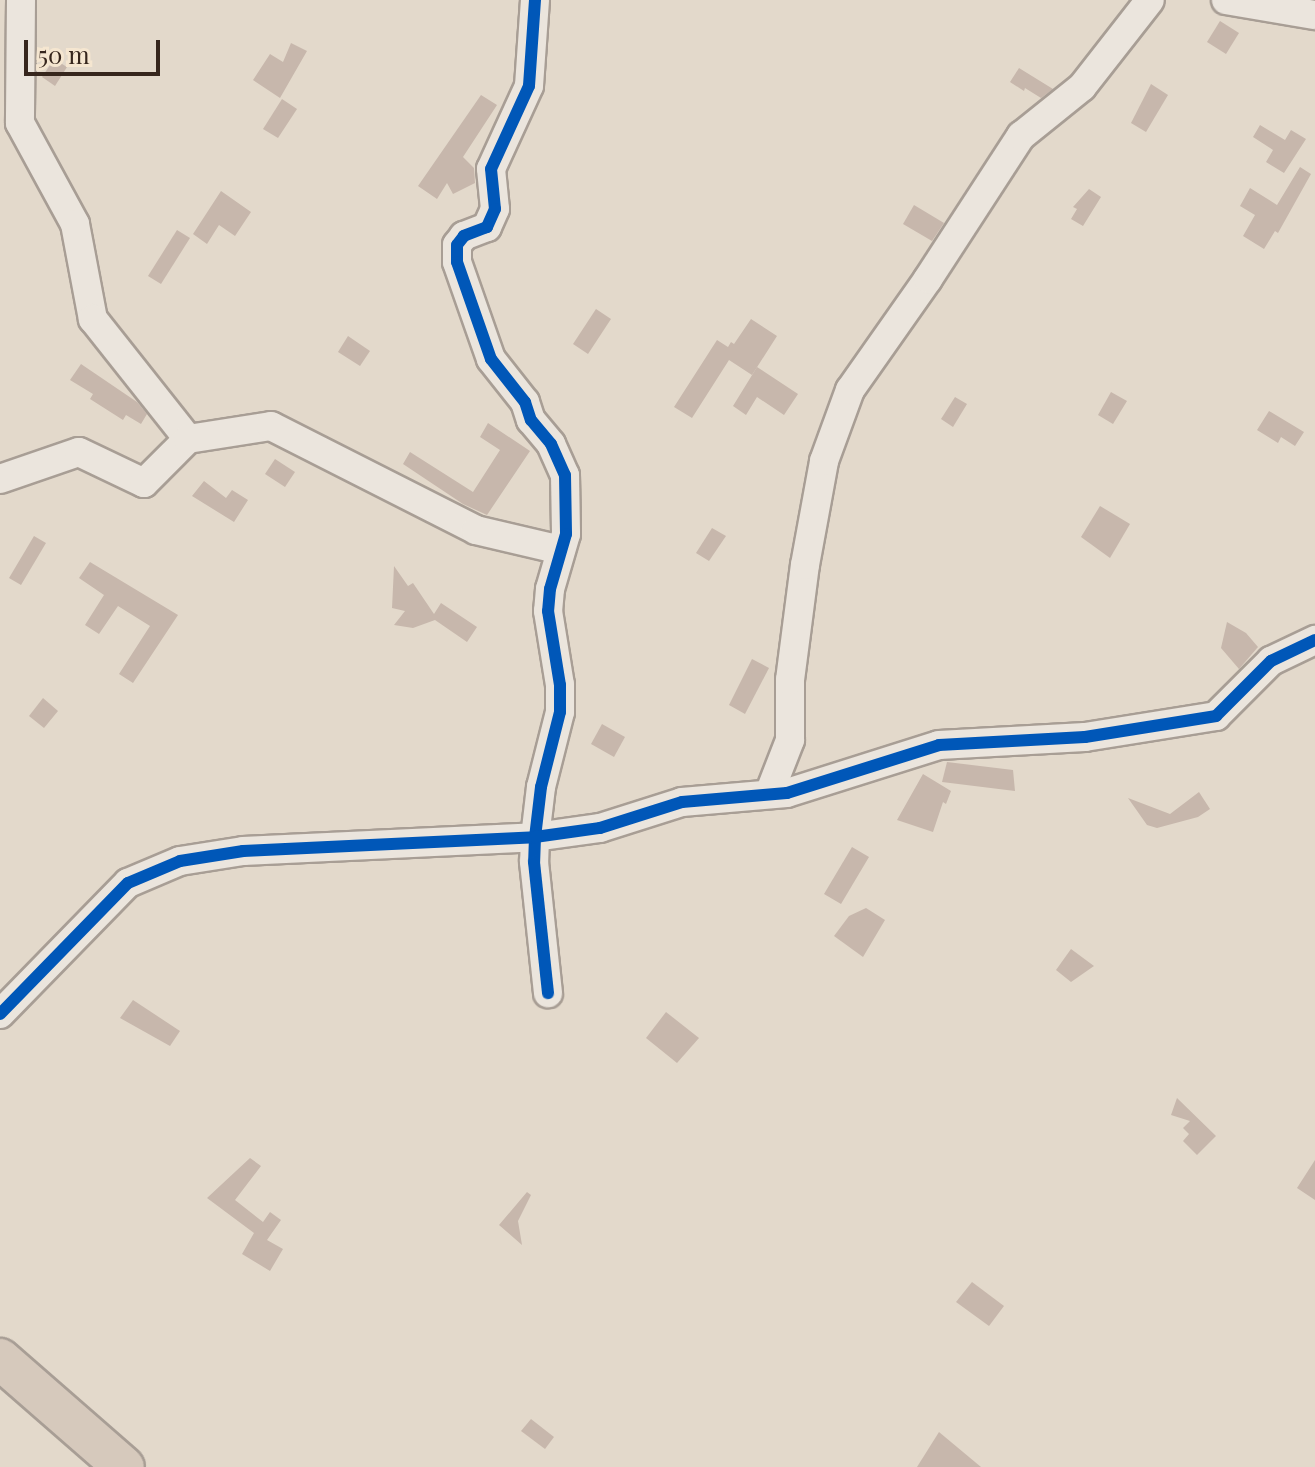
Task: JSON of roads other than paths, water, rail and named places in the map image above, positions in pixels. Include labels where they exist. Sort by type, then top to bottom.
[{"type":"highway","points":[[0,1359],[124,1467]]},
{"type":"street","points":[[21,0],[20,123],[75,224],[93,319],[188,439]]},
{"type":"street","points":[[535,0],[529,86],[491,169],[495,209],[487,227],[464,236],[457,245],[457,262],[491,359],[525,402],[531,420],[551,444],[565,475],[566,534],[548,611],[560,685],[560,712],[541,787],[534,862],[548,993]]},
{"type":"street","points":[[769,794],[790,740],[790,680],[805,565],[824,461],[850,390],[928,279],[1021,136],[1082,87],[1150,0]]},
{"type":"street","points":[[1226,0],[1315,15]]},
{"type":"street","points":[[0,479],[79,452],[144,483],[188,439],[271,426],[476,530],[561,550]]},
{"type":"street","points":[[0,1014],[128,883],[180,861],[243,851],[535,837],[600,828],[682,802],[787,793],[939,745],[1085,737],[1216,716],[1271,661],[1315,640]]}]
